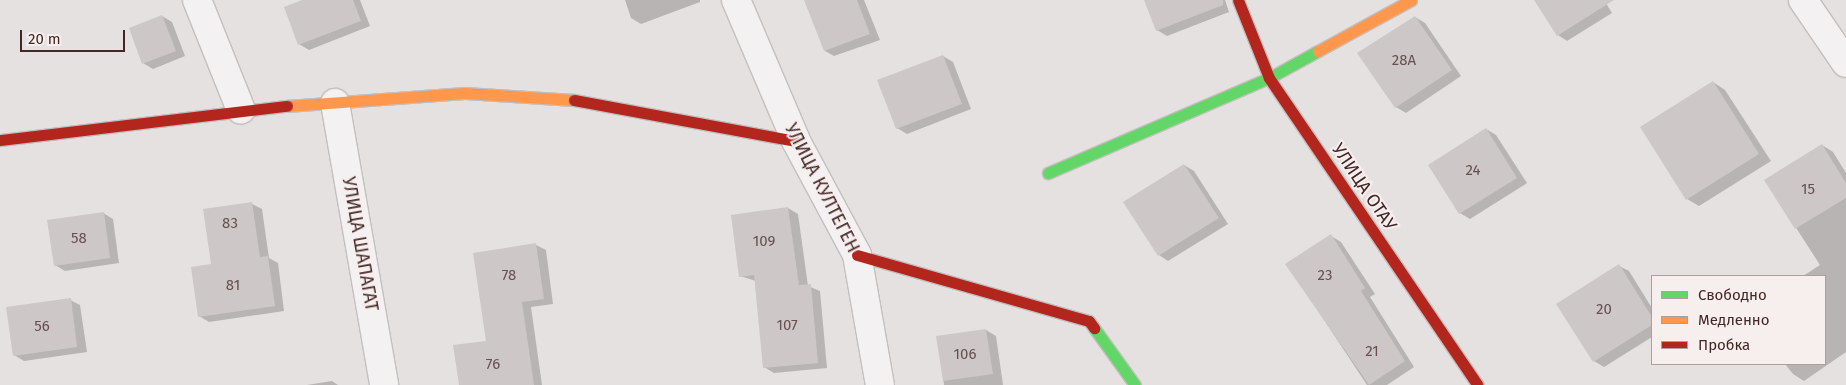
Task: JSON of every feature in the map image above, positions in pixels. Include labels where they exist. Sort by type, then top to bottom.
[{"type":"street","points":[[197,0],[241,110]]},
{"type":"street","name":"УЛИЦА КУЛТЕГЕН","points":[[736,0],[796,141],[857,255],[880,385]]},
{"type":"street","name":"УЛИЦА ОТАУ","points":[[1238,0],[1269,78],[1478,385]]},
{"type":"street","points":[[1048,173],[1269,78],[1412,0]]},
{"type":"street","points":[[1803,0],[1846,63]]},
{"type":"street","points":[[0,140],[241,110],[465,93],[537,95],[610,104],[796,141]]},
{"type":"street","name":"УЛИЦА ШАПАГАТ","points":[[335,103],[384,385]]},
{"type":"street","points":[[857,255],[1089,321],[1136,385]]},
{"type":"building","points":[[302,0],[353,0],[361,21],[298,45],[284,7]]},
{"type":"building","points":[[804,0],[857,0],[870,34],[824,51]]},
{"type":"building","points":[[1144,0],[1223,0],[1223,5],[1156,31]]},
{"type":"building","points":[[1534,0],[1614,0],[1557,36]]},
{"type":"building","points":[[162,15],[176,51],[142,64],[129,28]]},
{"type":"building","points":[[1415,16],[1452,70],[1395,108],[1357,53]]},
{"type":"building","points":[[943,55],[962,104],[896,129],[877,80]]},
{"type":"building","points":[[1713,81],[1759,154],[1686,200],[1640,127]]},
{"type":"building","points":[[1486,128],[1517,178],[1459,214],[1428,165]]},
{"type":"building","points":[[1822,144],[1846,183],[1846,198],[1795,229],[1764,180]]},
{"type":"building","points":[[1184,164],[1219,218],[1158,256],[1123,202]]},
{"type":"building","points":[[252,202],[260,257],[268,256],[275,306],[198,317],[191,267],[211,264],[203,209]]},
{"type":"building","points":[[788,207],[799,285],[811,284],[818,363],[763,368],[754,275],[739,277],[731,215]]},
{"type":"building","points":[[104,212],[110,258],[54,266],[47,220]]},
{"type":"building","points":[[1331,234],[1365,288],[1361,291],[1405,361],[1369,385],[1285,264]]},
{"type":"building","points":[[536,243],[544,299],[522,302],[534,385],[459,385],[453,345],[486,341],[473,253]]},
{"type":"building","points":[[1619,264],[1651,315],[1651,326],[1593,362],[1556,304]]},
{"type":"building","points":[[71,298],[77,347],[13,356],[6,307]]},
{"type":"building","points":[[986,329],[993,374],[943,381],[936,336]]},
{"type":"traffic: fast","points":[[1048,173],[1269,78],[1318,51]]},
{"type":"traffic: fast","points":[[1094,328],[1135,385]]},
{"type":"traffic: slow","points":[[1318,51],[1411,0]]},
{"type":"traffic: slow","points":[[287,106],[465,93],[574,100]]},
{"type":"traffic: jam","points":[[1238,0],[1269,78],[1478,385]]},
{"type":"traffic: jam","points":[[574,100],[796,141]]},
{"type":"traffic: jam","points":[[0,140],[287,106]]},
{"type":"traffic: jam","points":[[857,255],[1089,321],[1094,328]]}]
